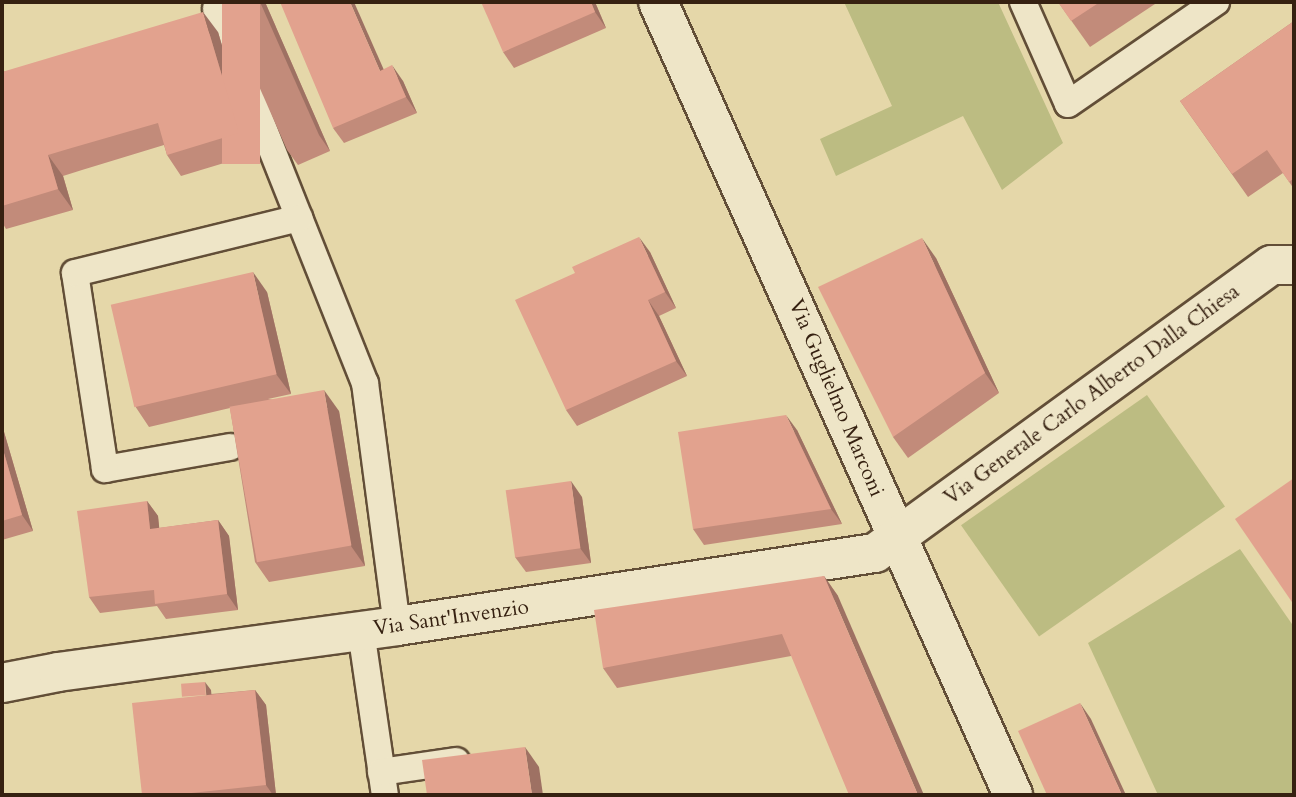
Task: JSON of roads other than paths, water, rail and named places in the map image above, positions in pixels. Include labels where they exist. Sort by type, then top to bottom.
[{"type":"street","name":"Via Guglielmo Marconi","points":[[658,2],[840,404],[895,538],[1013,795]]},
{"type":"street","name":"Via Generale Carlo Alberto Dalla Chiesa","points":[[895,538],[1272,265],[1294,265]]},
{"type":"street","name":"Via Sant'Invenzio","points":[[2,683],[58,672],[379,629],[875,553],[895,538]]},
{"type":"lane","points":[[1023,2],[1068,104],[1216,2]]},
{"type":"lane","points":[[216,9],[365,383],[379,629],[383,784],[475,758]]},
{"type":"lane","points":[[230,447],[105,469],[75,274],[299,219]]}]
